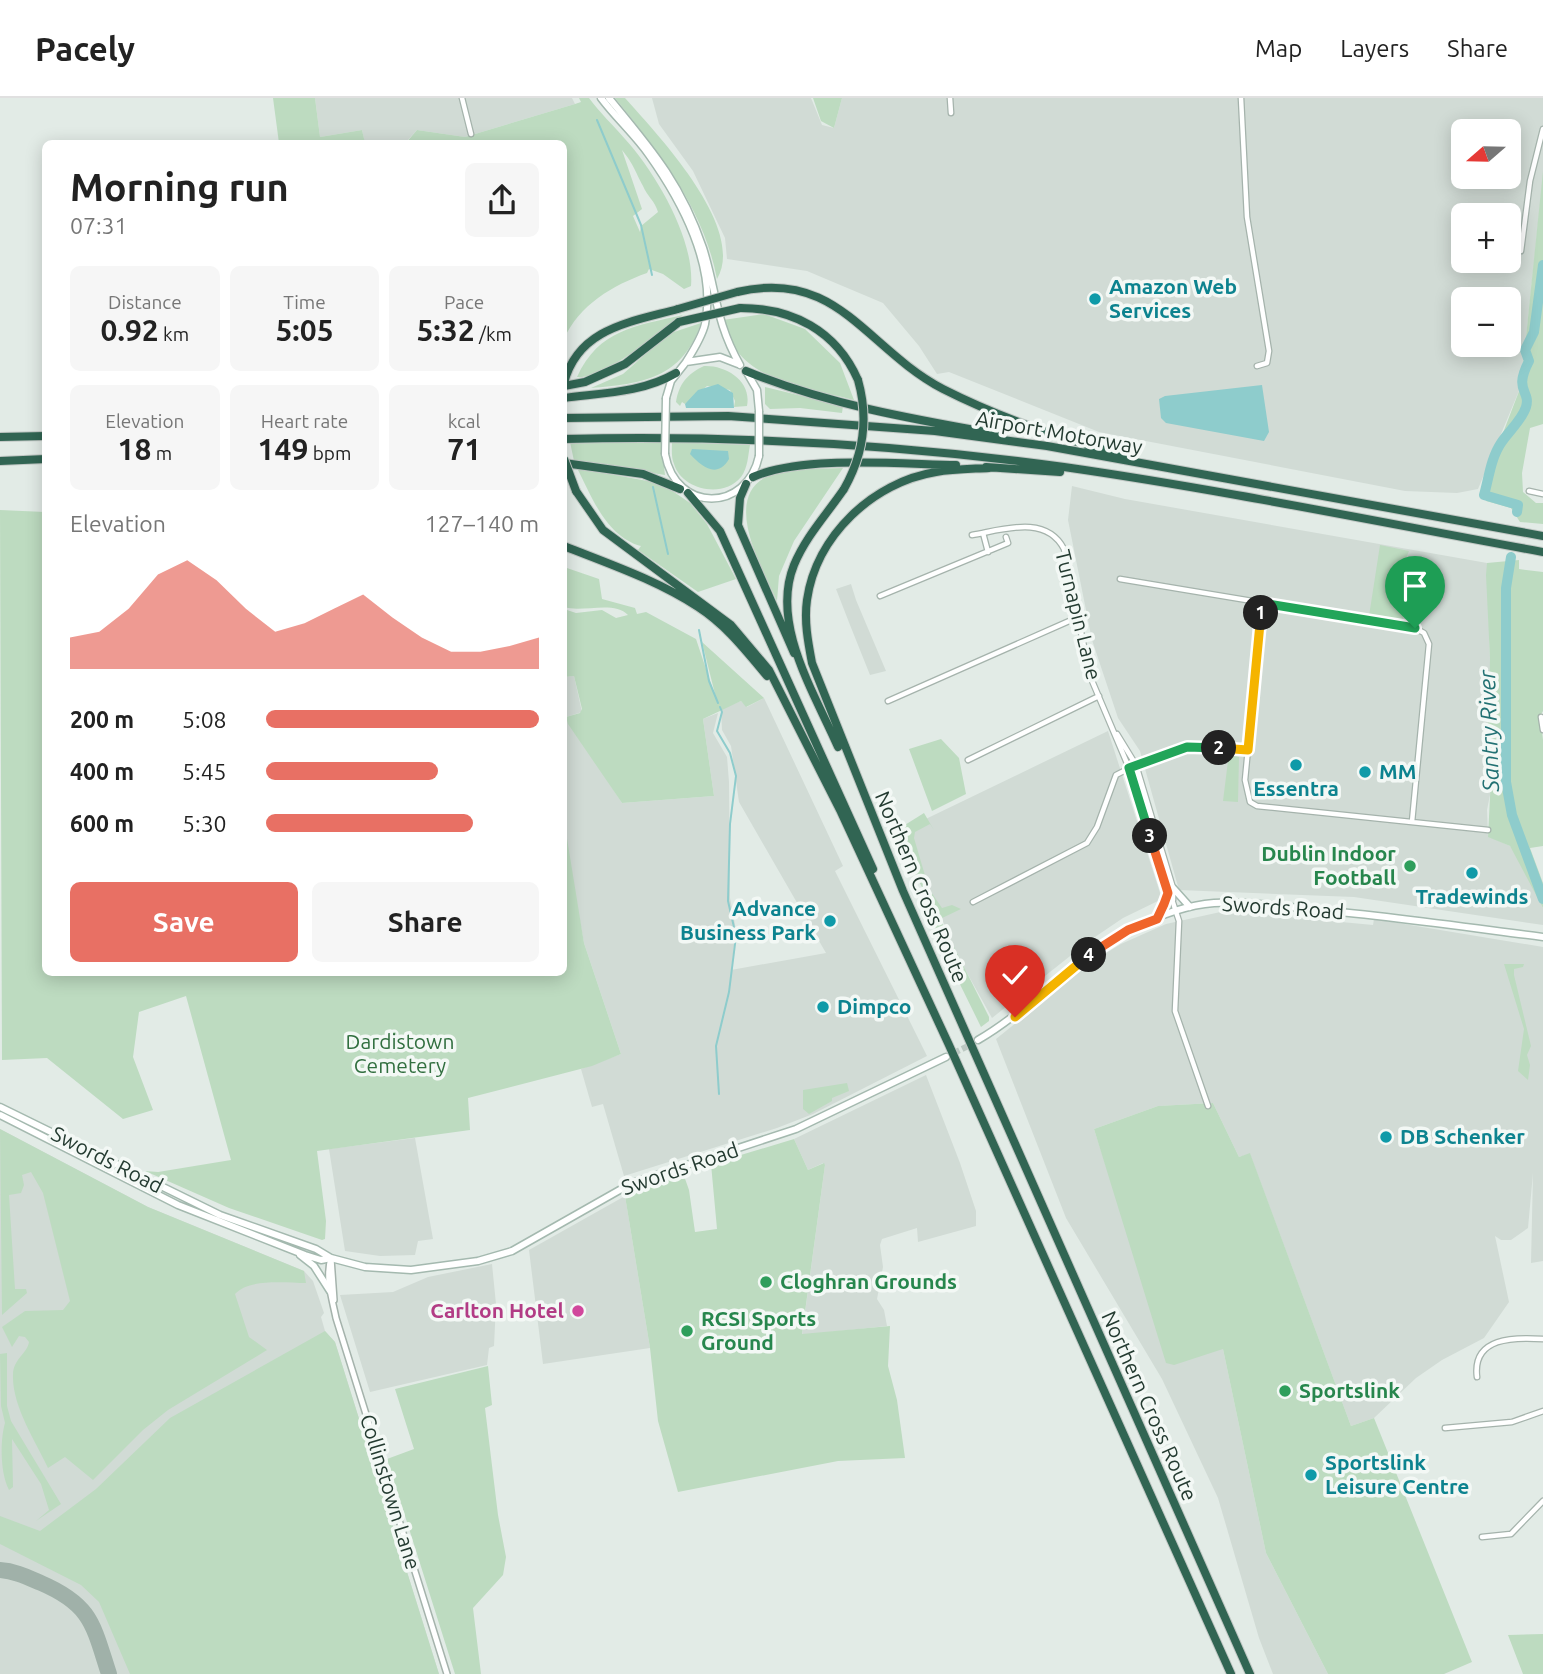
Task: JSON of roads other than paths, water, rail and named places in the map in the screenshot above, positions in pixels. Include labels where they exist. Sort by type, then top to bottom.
[{"type":"highway","points":[[567,378],[579,352],[589,341],[611,327],[737,292],[780,286],[813,293],[842,310],[902,363],[943,389],[1053,436],[1171,468]]},
{"type":"highway","points":[[567,383],[600,376],[625,364],[679,322],[740,308],[789,313],[820,331],[845,355],[858,380],[864,408],[863,438],[855,468],[844,489],[800,553],[793,568],[786,605],[795,643],[816,698]]},
{"type":"highway","points":[[743,368],[788,387],[869,409],[1047,446]]},
{"type":"highway","points":[[567,398],[630,389],[660,382],[676,373]]},
{"type":"highway","name":"Airport Motorway","points":[[567,418],[728,416],[935,430],[1047,446],[1543,536]]},
{"type":"highway","points":[[0,437],[42,436]]},
{"type":"highway","name":"Airport Motorway","points":[[567,439],[681,438],[832,444],[1019,461],[1543,552]]},
{"type":"highway","points":[[0,461],[42,461]]},
{"type":"highway","points":[[567,461],[643,474],[684,490],[720,531],[842,795],[949,1045]]},
{"type":"highway","points":[[903,891],[743,538],[738,513],[750,480],[777,467],[797,465],[989,468],[1143,481]]},
{"type":"highway","points":[[567,468],[576,491],[603,530],[731,625],[762,659],[836,800],[949,1045]]},
{"type":"highway","name":"Northern Cross Route","points":[[989,468],[935,472],[904,481],[870,499],[834,536],[814,573],[807,598],[807,637],[816,674],[903,891],[1250,1674]]},
{"type":"highway","points":[[567,547],[665,588],[700,608],[750,653],[778,689]]},
{"type":"highway","name":"Northern Cross Route","points":[[949,1045],[1231,1674]]},
{"type":"main road","points":[[601,98],[648,153],[667,182],[697,244],[707,304],[704,326],[686,362],[676,373],[666,398],[665,454],[670,476],[684,490],[718,497],[737,491],[750,480],[759,456],[757,390],[722,332],[707,261],[677,185],[609,98]]},
{"type":"main road","points":[[686,362],[720,357],[743,368]]},
{"type":"main road","points":[[1157,919],[1170,891],[1190,907]]},
{"type":"main road","name":"Swords Road","points":[[978,1040],[1018,1014],[1094,951],[1157,919],[1190,907],[1230,903],[1289,907],[1400,917],[1543,937]]},
{"type":"main road","name":"Swords Road","points":[[0,1107],[220,1215],[316,1249],[331,1258],[365,1267],[411,1270],[495,1257],[529,1242],[632,1183],[796,1129],[946,1057]]},
{"type":"main road","name":"Swords Road","points":[[0,1115],[178,1205],[295,1252],[321,1260],[331,1258]]},
{"type":"main road","points":[[295,1252],[314,1266],[330,1292]]},
{"type":"street","points":[[462,98],[471,134]]},
{"type":"street","points":[[950,98],[951,113]]},
{"type":"street","points":[[1241,98],[1247,217],[1269,351],[1267,363],[1257,366]]},
{"type":"street","points":[[1521,251],[1530,181],[1543,129]]},
{"type":"street","points":[[1529,491],[1543,494]]},
{"type":"street","name":"Turnapin Lane","points":[[971,535],[1029,527],[1056,536],[1066,558],[1076,618],[1090,676],[1129,768],[1170,891]]},
{"type":"street","points":[[983,533],[988,552]]},
{"type":"street","points":[[880,596],[1008,543],[1006,537]]},
{"type":"street","points":[[1120,579],[1415,628],[1424,633],[1429,644],[1412,822]]},
{"type":"street","points":[[1262,603],[1245,790],[1250,802],[1257,806],[1489,830]]},
{"type":"street","points":[[888,701],[1076,618]]},
{"type":"street","points":[[968,760],[1099,696]]},
{"type":"street","points":[[1541,717],[1543,730]]},
{"type":"street","name":"Turnapin Lane","points":[[1112,726],[1136,765],[1176,911],[1180,931],[1175,965],[1175,1011],[1208,1106]]},
{"type":"street","points":[[972,902],[1087,843],[1097,827],[1114,778],[1129,768],[1187,747],[1248,750]]},
{"type":"street","name":"Collinstown Lane","points":[[331,1258],[328,1268],[334,1310],[447,1674]]},
{"type":"street","name":"Collinstown Lane","points":[[331,1258],[334,1310]]},
{"type":"street","points":[[1477,1377],[1479,1357],[1488,1347],[1520,1336],[1543,1339]]},
{"type":"street","points":[[1445,1428],[1512,1422],[1543,1411]]},
{"type":"street","points":[[1482,1537],[1511,1534],[1543,1501]]},
{"type":"water","points":[[718,384],[733,393],[734,408],[686,408],[685,404],[698,390]]},
{"type":"water","points":[[1262,385],[1269,432],[1264,441],[1166,423],[1161,418],[1159,399],[1165,396]]},
{"type":"water","points":[[692,449],[728,451],[729,459],[720,468],[710,469],[690,454]]},
{"type":"waterway","points":[[597,120],[641,225],[652,275]]},
{"type":"waterway","name":"Santry River","points":[[1517,512],[1518,505],[1484,495],[1498,449],[1526,407],[1522,379],[1529,361],[1525,350],[1534,332],[1543,265]]},
{"type":"waterway","points":[[653,487],[668,554]]},
{"type":"waterway","name":"Santry River","points":[[1511,557],[1506,588],[1506,782],[1512,815],[1543,899]]},
{"type":"waterway","points":[[699,630],[709,681],[718,703]]},
{"type":"waterway","points":[[719,1094],[716,1046],[729,992],[736,936],[728,901],[730,824],[736,776],[730,753],[717,731],[722,712],[720,707]]},
{"type":"tunnel","points":[[946,1057],[972,1044]]},
{"type":"place","name":"Amazon Web Services","points":[[1095,299]]},
{"type":"place","name":"Essentra","points":[[1296,765]]},
{"type":"place","name":"MM","points":[[1365,772]]},
{"type":"place","name":"Dublin Indoor Football","points":[[1410,866]]},
{"type":"place","name":"Tradewinds","points":[[1472,873]]},
{"type":"place","name":"Advance Business Park","points":[[830,921]]},
{"type":"place","name":"Dimpco","points":[[823,1007]]},
{"type":"place","name":"DB Schenker","points":[[1386,1137]]},
{"type":"place","name":"Cloghran Grounds","points":[[766,1282]]},
{"type":"place","name":"Carlton Hotel","points":[[578,1311]]},
{"type":"place","name":"RCSI Sports Ground","points":[[687,1331]]},
{"type":"place","name":"Sportslink","points":[[1285,1391]]},
{"type":"place","name":"Sportslink Leisure Centre","points":[[1311,1475]]},
{"type":"park label","name":"Dardistown Cemetery","points":[[400,1054]]}]
